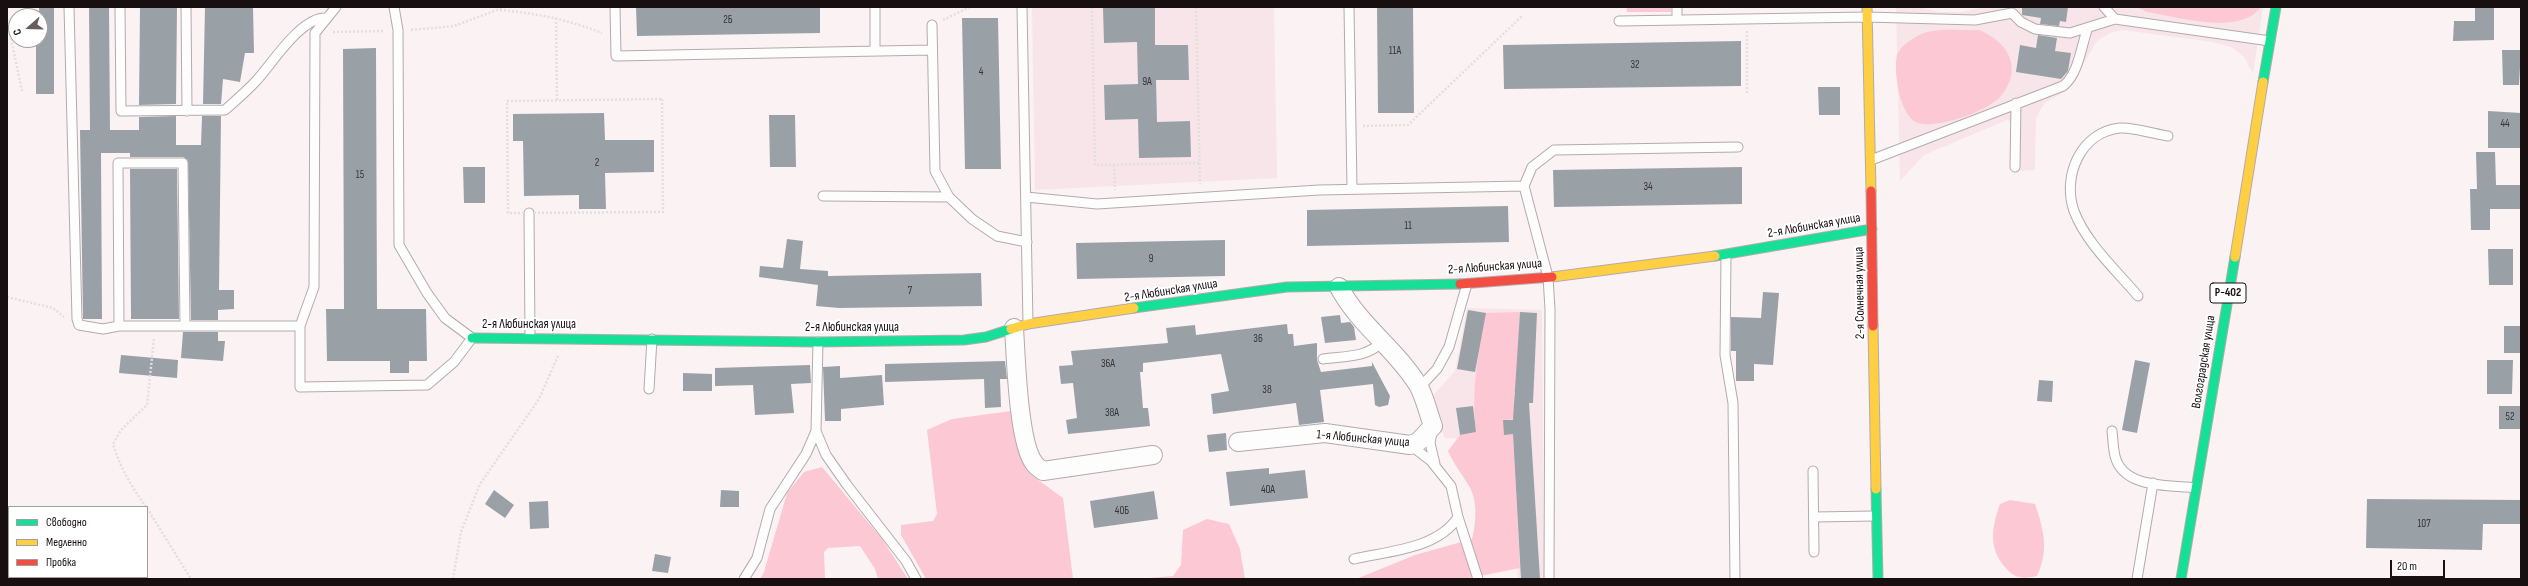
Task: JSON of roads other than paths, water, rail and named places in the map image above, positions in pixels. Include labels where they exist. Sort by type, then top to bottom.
[{"type":"street","name":"2-я Солнечная улица","points":[[1867,7],[1878,579]]},
{"type":"street","name":"Волгоградская улица","points":[[2181,579],[2276,7]]},
{"type":"street","name":"2-я Любинская улица","points":[[472,338],[530,337],[818,342],[964,340],[986,337],[1021,326],[1250,291],[1287,287],[1467,284],[1548,277],[1726,255],[1872,229]]},
{"type":"street","points":[[1339,287],[1358,317],[1407,368],[1420,387],[1433,426]]},
{"type":"street","points":[[1021,326],[1018,401],[1027,448],[1033,463],[1043,471],[1153,455]]},
{"type":"street","name":"1-я Любинская улица","points":[[1238,442],[1325,433],[1410,445],[1418,442],[1433,426]]},
{"type":"lane","points":[[69,7],[77,319],[79,326],[103,329],[119,326],[300,326]]},
{"type":"lane","points":[[120,7],[121,111],[225,110],[256,82],[284,47],[308,23],[317,18],[325,18]]},
{"type":"lane","points":[[186,7],[187,111]]},
{"type":"lane","points":[[336,7],[325,18],[315,33],[314,287],[300,326],[300,386],[427,385],[454,362],[472,338],[445,318],[427,293],[399,245],[398,30],[394,7]]},
{"type":"lane","points":[[615,7],[616,56],[932,50]]},
{"type":"lane","points":[[874,7],[875,51]]},
{"type":"lane","points":[[1021,326],[1027,242],[1022,7]]},
{"type":"lane","points":[[1349,7],[1352,189]]},
{"type":"lane","points":[[1677,7],[1677,20]]},
{"type":"lane","points":[[2104,7],[2115,19]]},
{"type":"lane","points":[[1620,21],[1867,17],[1975,20],[2014,10],[2021,22],[2035,29],[2070,34],[2087,30],[2100,23],[2115,19],[2270,41]]},
{"type":"lane","points":[[932,25],[935,171],[949,197],[972,219],[996,236],[1027,242]]},
{"type":"lane","points":[[1870,160],[2016,103],[2057,89],[2070,81],[2087,30]]},
{"type":"lane","points":[[2015,167],[2016,103]]},
{"type":"lane","points":[[2138,296],[2088,236],[2074,211],[2070,178],[2077,157],[2094,137],[2120,128],[2168,136]]},
{"type":"lane","points":[[1549,579],[1548,277],[1524,186],[1532,167],[1554,150],[1738,147]]},
{"type":"lane","points":[[119,326],[118,163],[183,163],[184,326]]},
{"type":"lane","points":[[1026,197],[1097,204],[1352,189],[1524,186]]},
{"type":"lane","points":[[823,196],[949,197]]},
{"type":"lane","points":[[529,213],[530,337]]},
{"type":"lane","points":[[1726,255],[1724,355],[1733,403],[1735,579]]},
{"type":"lane","points":[[1420,387],[1437,369],[1449,347],[1467,284]]},
{"type":"lane","points":[[649,389],[652,339]]},
{"type":"lane","points":[[744,579],[757,558],[770,509],[806,454],[816,431],[818,342]]},
{"type":"lane","points":[[1323,359],[1363,354],[1373,351],[1382,342]]},
{"type":"lane","points":[[1433,426],[1430,443],[1431,454],[1437,469]]},
{"type":"lane","points":[[816,431],[826,455],[906,561],[916,579]]},
{"type":"lane","points":[[2112,431],[2115,457],[2123,472],[2137,480],[2196,488]]},
{"type":"lane","points":[[1410,445],[1437,469],[1451,486],[1458,517],[1478,579]]},
{"type":"lane","points":[[1813,471],[1814,552]]},
{"type":"lane","points":[[2137,579],[2153,483]]},
{"type":"lane","points":[[1814,516],[1876,516]]},
{"type":"lane","points":[[1354,559],[1426,542],[1450,529],[1458,517]]}]
